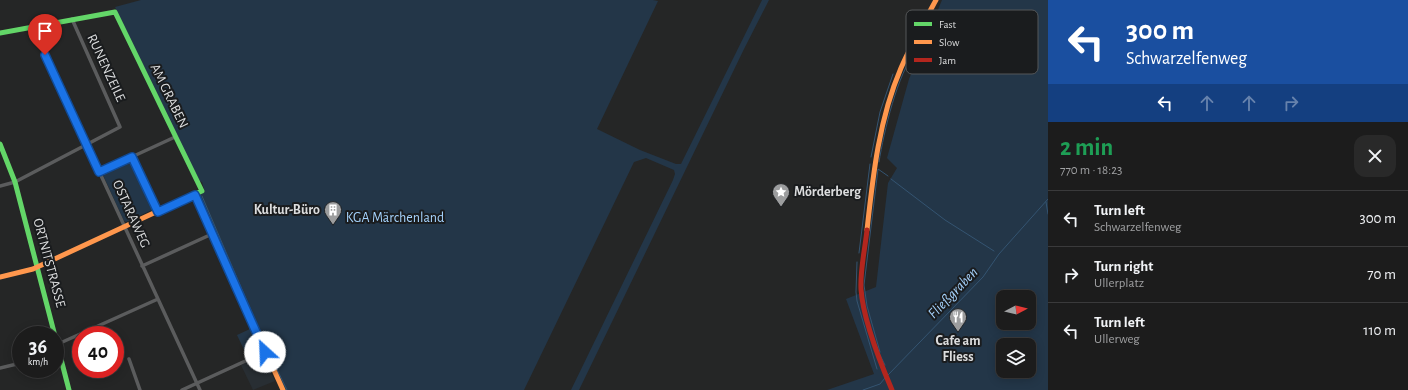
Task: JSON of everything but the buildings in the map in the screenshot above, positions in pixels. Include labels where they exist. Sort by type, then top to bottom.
[{"type":"street","points":[[931,10],[936,0]]},
{"type":"street","name":"AM GRABEN","points":[[72,19],[115,12],[202,191],[195,195]]},
{"type":"street","points":[[0,33],[72,19]]},
{"type":"street","name":"RUNENZEILE","points":[[72,19],[120,127],[87,145]]},
{"type":"street","name":"OSTARAWEG","points":[[32,26],[200,390]]},
{"type":"street","points":[[892,390],[876,352],[865,313],[861,289],[875,164],[885,115],[906,58]]},
{"type":"street","points":[[99,172],[175,137]]},
{"type":"street","name":"ORTNITSTRASSE","points":[[0,144],[15,182],[53,326]]},
{"type":"street","points":[[0,186],[15,182],[87,145]]},
{"type":"street","points":[[132,157],[158,212]]},
{"type":"street","points":[[0,278],[37,267],[195,195],[283,390]]},
{"type":"street","points":[[142,266],[212,234]]},
{"type":"street","points":[[64,341],[158,299]]},
{"type":"street","points":[[182,390],[265,352]]},
{"type":"street","points":[[128,358],[140,390]]},
{"type":"street","points":[[0,368],[12,365]]},
{"type":"street","name":"ORTNITSTRASSE","points":[[64,374],[69,390]]},
{"type":"shaded area","points":[[262,355],[275,381],[253,390],[241,365]]},
{"type":"green space","name":"KGA Märchenland","points":[[141,0],[658,1],[597,129],[640,150],[676,164],[681,164],[762,0],[769,0],[579,390],[571,390],[675,174],[674,170],[646,158],[634,162],[524,390],[285,390],[197,196],[205,192],[202,182],[199,181],[115,7]]},
{"type":"green space","points":[[942,0],[1048,0],[1048,390],[827,390],[874,374],[846,299],[876,287],[888,183],[897,168],[887,158],[911,74],[1038,74],[1038,10],[938,10]]},
{"type":"green space","points":[[128,160],[134,162],[154,209],[126,222],[124,221],[103,175],[104,171]]},
{"type":"green space","points":[[250,329],[259,351],[247,356],[237,335]]},
{"type":"waterway","points":[[879,162],[892,104],[906,68]]},
{"type":"waterway","points":[[871,157],[880,112],[893,74]]},
{"type":"waterway","points":[[859,253],[870,164]]},
{"type":"waterway","points":[[880,352],[867,306],[864,285],[878,169],[888,176]]},
{"type":"waterway","points":[[891,179],[945,220],[994,251]]},
{"type":"waterway","points":[[202,196],[267,348]]},
{"type":"waterway","name":"Fließgraben","points":[[888,375],[983,277],[999,254],[1048,199]]},
{"type":"waterway","points":[[1046,202],[1048,214]]},
{"type":"waterway","points":[[857,262],[857,301],[877,369]]},
{"type":"waterway","points":[[269,353],[287,390]]},
{"type":"waterway","points":[[880,355],[885,365]]},
{"type":"waterway","name":"Fließgraben","points":[[863,390],[880,384],[885,378]]},
{"type":"traffic: fast","points":[[0,33],[115,12],[202,191],[184,199]]},
{"type":"traffic: fast","points":[[0,144],[15,182],[69,390]]},
{"type":"traffic: slow","points":[[931,10],[936,0]]},
{"type":"traffic: slow","points":[[867,230],[882,127],[893,87],[906,57]]},
{"type":"traffic: slow","points":[[195,195],[283,390]]},
{"type":"traffic: slow","points":[[0,277],[33,269],[184,199]]},
{"type":"traffic: jam","points":[[867,230],[861,274],[862,301],[873,341],[892,390]]},
{"type":"place","name":"Mörderberg","points":[[781,207]]},
{"type":"place","name":"Kultur-Büro","points":[[333,225]]},
{"type":"place","name":"Cafe am Fliess","points":[[958,332]]},
{"type":"route","points":[[45,55],[99,172],[132,157],[158,212],[195,195],[265,352]]}]
